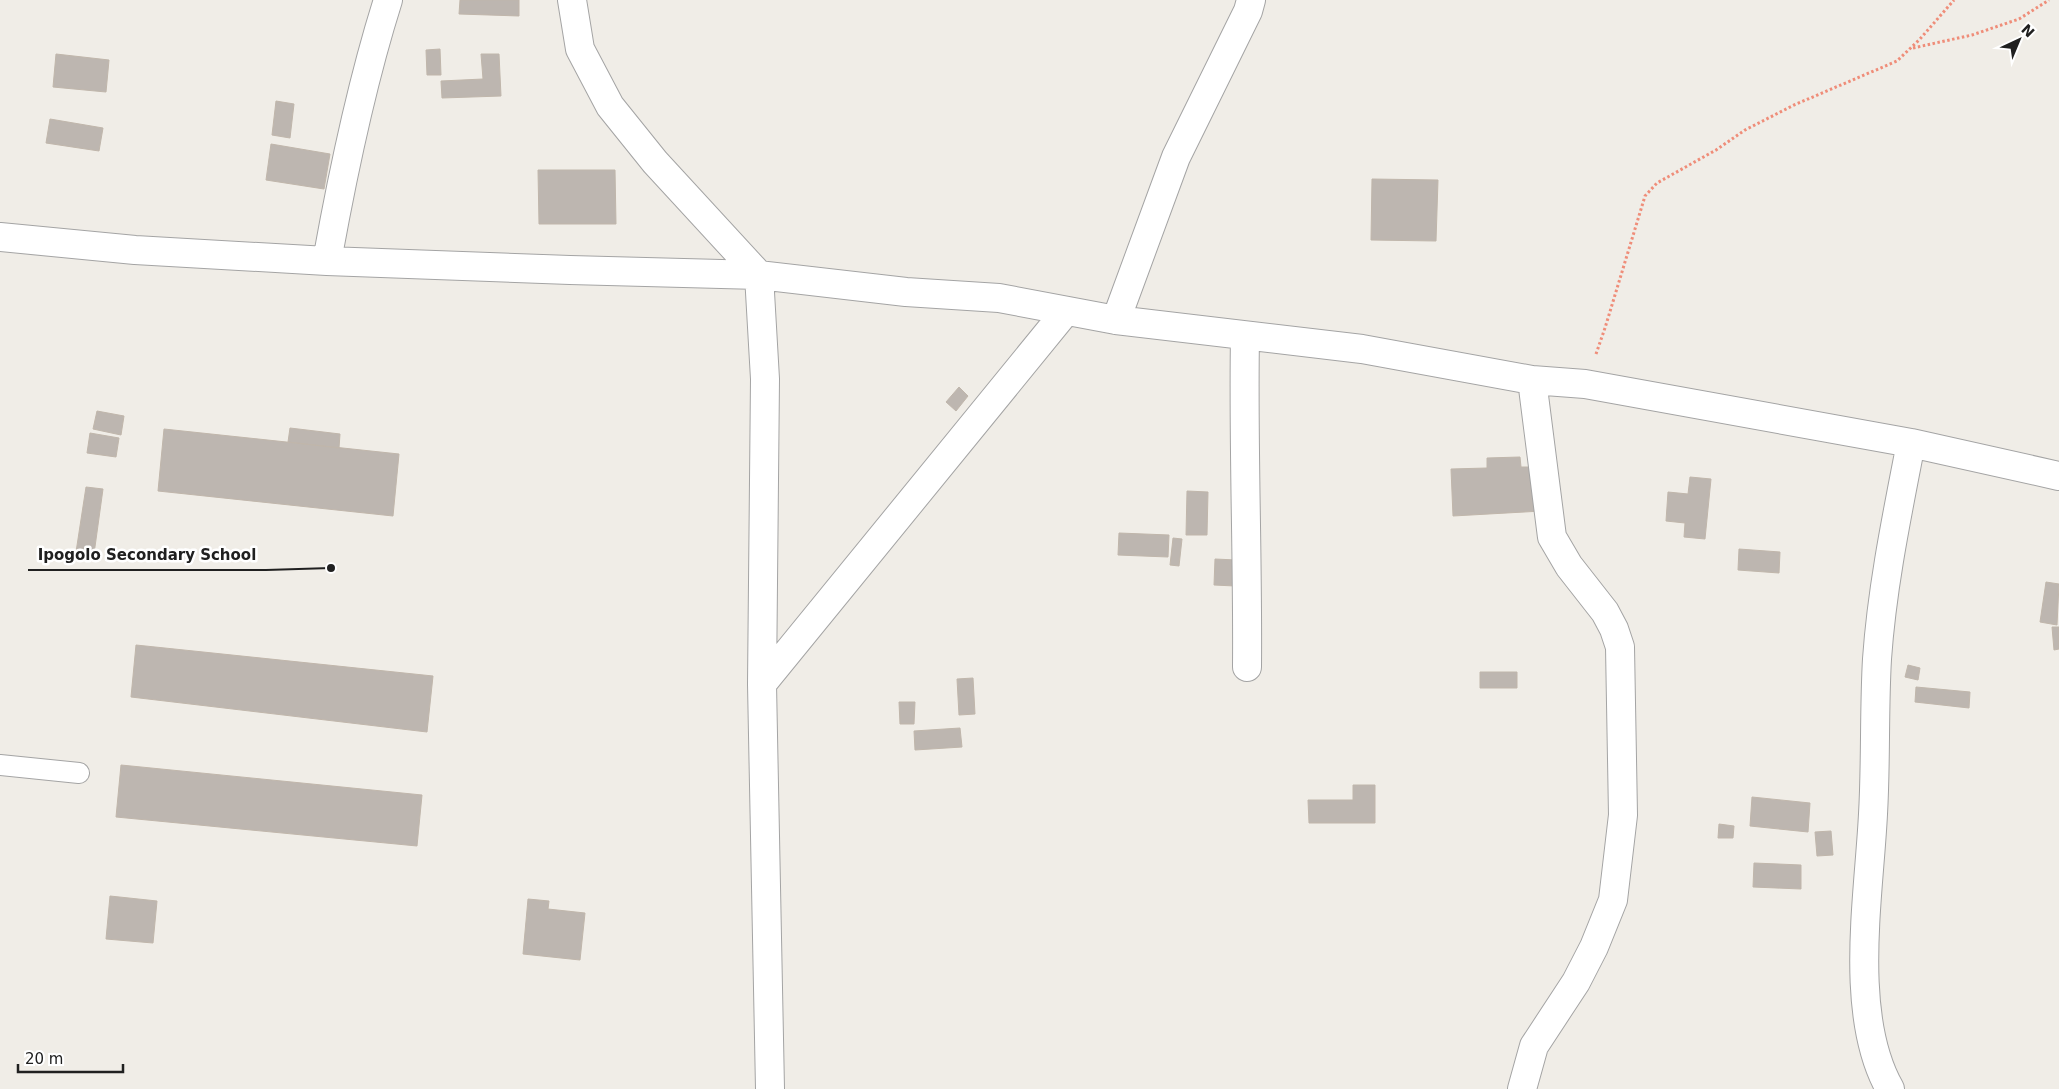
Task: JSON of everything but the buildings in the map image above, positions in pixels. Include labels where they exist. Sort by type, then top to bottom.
[{"type":"street","points":[[326,260],[344,166],[370,56],[388,0]]},
{"type":"street","points":[[572,0],[580,49],[610,106],[655,162],[759,274],[765,379],[762,684],[770,1089]]},
{"type":"street","points":[[1116,320],[1176,157],[1248,11],[1251,0]]},
{"type":"street","points":[[0,236],[135,250],[326,260],[570,270],[759,274],[906,292],[999,298],[1116,320],[1362,350],[1532,380],[1585,384],[1911,444],[2059,476]]},
{"type":"street","points":[[762,684],[1066,311]]},
{"type":"street","points":[[1245,336],[1244,428],[1248,546],[1247,667]]},
{"type":"street","points":[[1522,1089],[1534,1046],[1576,982],[1594,947],[1613,900],[1623,815],[1620,647],[1605,612],[1569,566],[1552,537],[1532,380]]},
{"type":"street","points":[[1890,1089],[1882,1076],[1870,1038],[1864,970],[1873,812],[1877,659],[1890,554],[1911,444]]},
{"type":"lane","points":[[0,765],[79,773]]},
{"type":"path","points":[[1585,384],[1606,328],[1645,196],[1650,190],[1676,171],[1716,150],[1745,130],[1794,105],[1897,61],[1912,48],[1954,0]]},
{"type":"path","points":[[1912,48],[1972,35],[2019,20],[2049,0]]},
{"type":"place","name":"Ipogolo Secondary School","points":[[331,568]]}]
